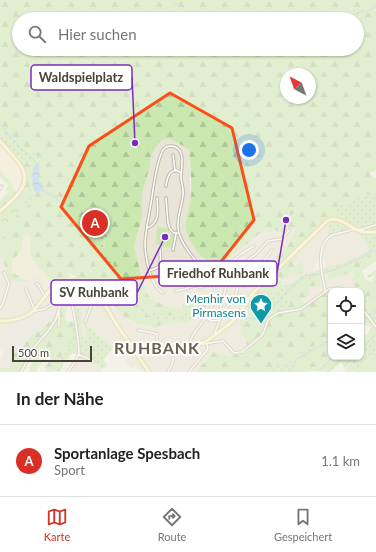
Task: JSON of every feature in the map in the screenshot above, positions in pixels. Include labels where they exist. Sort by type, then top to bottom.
[{"type":"main road","points":[[0,141],[22,168],[25,179],[21,191],[0,211]]},
{"type":"main road","points":[[132,345],[195,344],[202,343],[213,337],[233,321],[254,292],[328,221],[334,219],[339,220],[357,230],[376,232]]},
{"type":"main road","points":[[0,321],[17,319],[27,315],[34,310],[46,294],[60,284],[67,281],[74,281],[88,286],[99,296],[112,318],[132,345],[149,372]]},
{"type":"street","points":[[163,293],[154,283],[145,247],[156,176],[162,152],[166,147],[174,147],[180,152],[183,161],[181,173],[183,193],[178,221],[179,233],[185,247],[214,287],[214,299],[206,318],[189,344]]},
{"type":"street","points":[[173,155],[175,170]]},
{"type":"street","points":[[175,170],[181,173]]},
{"type":"street","points":[[166,186],[168,176],[175,170]]},
{"type":"street","points":[[147,228],[154,224],[157,219],[158,198]]},
{"type":"street","points":[[166,198],[168,224],[171,230],[176,234]]},
{"type":"street","points":[[325,291],[320,256],[329,237],[376,225]]},
{"type":"street","points":[[213,337],[220,320],[221,309],[230,271],[255,255],[268,241],[281,239],[290,230]]},
{"type":"street","points":[[173,250],[176,234]]},
{"type":"street","points":[[175,291],[196,285],[200,288],[211,281],[241,254],[254,246]]},
{"type":"street","points":[[150,270],[156,269],[159,266],[161,259],[160,249]]},
{"type":"street","points":[[214,287],[219,283],[244,286],[272,250]]},
{"type":"street","points":[[0,308],[9,284],[4,272]]},
{"type":"street","points":[[36,284],[38,284],[46,294],[60,291],[69,294],[74,312],[79,355],[68,372]]},
{"type":"street","points":[[221,309],[226,308],[235,296],[238,286]]},
{"type":"street","points":[[26,289],[34,310],[36,311],[43,310],[57,302],[60,303],[59,326]]},
{"type":"street","points":[[195,344],[198,346],[223,341],[234,353],[240,353],[262,336],[268,320],[271,317],[278,313],[296,311],[328,290]]},
{"type":"street","points":[[88,292],[96,299]]},
{"type":"street","points":[[85,322],[91,306],[99,296]]},
{"type":"street","points":[[21,372],[35,346],[49,330],[56,319],[60,306]]},
{"type":"street","points":[[364,311],[376,327]]},
{"type":"street","points":[[206,318],[212,321],[220,320]]},
{"type":"street","points":[[138,330],[156,334],[157,344]]},
{"type":"street","points":[[168,372],[172,364],[176,344]]},
{"type":"street","points":[[189,372],[208,348],[207,344]]},
{"type":"street","points":[[79,355],[94,362]]},
{"type":"highlighted area","points":[[170,93],[232,128],[254,220],[212,273],[121,279],[61,207],[89,146]]},
{"type":"shaded area","points":[[170,139],[189,150],[191,199],[186,221],[188,237],[210,264],[212,265],[230,257],[263,231],[270,232],[275,230],[283,235],[293,227],[296,229],[294,237],[269,267],[252,299],[239,318],[248,350],[245,353],[229,356],[213,352],[196,372],[142,372],[135,366],[133,369],[124,362],[127,359],[86,325],[87,337],[83,337],[81,328],[82,314],[74,303],[84,282],[93,286],[101,282],[110,301],[128,320],[156,327],[180,322],[182,323],[199,318],[209,301],[205,299],[199,305],[184,309],[168,307],[149,298],[143,283],[134,249],[142,218],[142,194],[150,166],[151,156],[158,143],[162,140]]},
{"type":"shaded area","points":[[0,142],[20,166],[24,174],[17,191],[14,191],[0,171]]},
{"type":"shaded area","points":[[0,219],[2,257],[10,281],[30,256],[56,286],[34,312],[21,320],[15,321],[7,350],[0,350]]},
{"type":"shaded area","points":[[328,219],[333,235],[358,231],[370,250],[326,269],[324,258],[319,259],[312,273],[299,276],[292,283],[283,286],[281,281],[294,271],[296,267],[293,263],[298,257],[294,253]]},
{"type":"shaded area","points":[[23,235],[31,236],[48,275],[54,283],[44,291],[37,276],[26,281],[11,272],[12,261],[22,250]]},
{"type":"shaded area","points":[[353,272],[357,288],[344,288],[336,286],[328,288],[328,291],[306,305],[301,299],[306,295],[309,287],[320,285],[321,275],[327,274],[329,280]]},
{"type":"shaded area","points":[[47,294],[58,304],[55,313],[40,331],[32,334],[14,354],[14,363],[10,368],[0,368],[0,357],[3,357],[2,350],[7,350],[7,322],[21,320],[34,312]]},
{"type":"shaded area","points":[[78,354],[92,360],[102,369],[100,372],[68,372]]},
{"type":"green space","points":[[0,0],[376,0],[376,3],[360,9],[336,12],[12,12],[12,56],[364,56],[364,14],[376,9],[376,170],[369,174],[376,179],[376,192],[354,197],[345,204],[337,206],[334,217],[326,220],[294,252],[298,257],[293,264],[296,266],[301,262],[304,265],[302,273],[297,275],[294,271],[281,281],[283,286],[271,293],[254,315],[254,322],[290,305],[287,299],[300,281],[313,281],[321,275],[320,285],[309,287],[310,295],[301,299],[306,305],[328,291],[328,336],[292,359],[275,366],[269,372],[196,372],[213,352],[229,356],[245,353],[248,350],[241,329],[240,316],[252,299],[272,262],[294,235],[296,229],[293,227],[282,234],[296,210],[291,208],[275,230],[270,232],[263,231],[230,257],[212,265],[202,257],[193,246],[187,234],[186,221],[191,200],[189,150],[170,139],[162,140],[158,143],[151,156],[150,166],[142,194],[142,218],[134,247],[143,283],[149,298],[168,307],[183,309],[183,302],[194,298],[199,305],[206,298],[209,301],[203,311],[195,308],[180,315],[166,315],[146,308],[135,300],[121,284],[117,272],[106,252],[105,236],[98,239],[103,258],[89,273],[90,275],[95,272],[101,262],[109,265],[114,272],[120,289],[125,291],[132,304],[138,306],[138,311],[157,319],[178,320],[180,322],[158,326],[155,328],[125,318],[107,297],[102,283],[91,286],[76,280],[76,277],[71,274],[70,277],[67,277],[67,280],[55,284],[30,256],[31,236],[23,235],[22,250],[12,261],[12,272],[26,281],[10,281],[2,257],[9,243],[6,238],[16,216],[24,208],[35,201],[33,171],[34,160],[38,159],[38,157],[34,153],[24,150],[5,131],[0,134]]},
{"type":"green space","points":[[376,3],[376,9],[367,13],[336,12],[338,11],[360,9]]},
{"type":"green space","points":[[5,131],[24,150],[38,156],[38,159],[34,160],[33,189],[35,201],[24,208],[22,199],[29,193],[31,169],[29,164],[22,160],[2,142],[0,134]]},
{"type":"green space","points":[[6,148],[29,164],[31,182],[25,199],[22,199],[0,219],[0,201],[8,192],[6,189],[9,185],[0,177],[0,171],[12,184],[14,191],[17,191],[22,177],[19,163]]},
{"type":"green space","points":[[376,192],[376,231],[366,232],[357,229],[334,217],[337,206],[345,204],[354,197]]},
{"type":"green space","points":[[22,199],[24,208],[11,225],[6,238],[9,243],[2,257],[0,257],[0,219]]},
{"type":"green space","points":[[92,207],[110,229],[98,238],[81,216]]},
{"type":"green space","points":[[292,207],[296,209],[282,234],[275,230]]},
{"type":"green space","points":[[338,220],[355,230],[328,237],[329,221]]},
{"type":"green space","points":[[157,227],[169,228],[169,235],[174,235],[173,248],[160,247],[159,244],[156,244]]},
{"type":"green space","points":[[358,231],[376,233],[376,252],[336,271],[319,276],[313,281],[300,281],[287,299],[290,305],[254,322],[254,315],[271,293],[292,283],[299,276],[345,262],[370,250]]},
{"type":"green space","points":[[102,235],[105,236],[104,242],[106,252],[125,289],[178,315],[184,314],[195,308],[203,311],[199,318],[182,323],[177,320],[163,321],[154,319],[141,312],[132,304],[126,293],[120,289],[116,275],[109,265],[101,262],[95,272],[90,275],[89,273],[95,268],[101,247],[97,239]]},
{"type":"green space","points":[[376,252],[376,261],[362,271],[366,280],[373,282],[374,275],[369,278],[367,276],[376,270],[376,304],[367,308],[364,306],[370,295],[364,298],[364,288],[355,287],[351,279],[355,276],[353,272],[328,280],[327,274]]},
{"type":"green space","points":[[77,282],[83,285],[73,306],[67,307],[65,321],[74,322],[68,349],[64,351],[52,372],[47,372],[47,369],[44,368],[52,358],[45,357],[36,372],[29,372],[32,362],[25,360],[21,372],[0,372],[0,368],[10,368],[11,363],[14,363],[14,354],[33,334],[40,331],[55,313],[58,304],[47,294],[62,290]]},
{"type":"green space","points":[[336,286],[342,286],[345,288],[333,288]]},
{"type":"green space","points":[[371,295],[367,308],[376,304],[376,332],[368,325],[364,326],[364,298]]},
{"type":"green space","points":[[74,303],[82,314],[81,328],[83,337],[87,337],[86,325],[114,347],[103,360],[107,366],[102,369],[88,357],[72,353],[63,365],[60,372],[52,370],[64,351],[74,322],[76,321],[73,306]]},
{"type":"green space","points":[[371,328],[376,332],[376,335],[364,349],[364,334],[367,335]]},
{"type":"green space","points":[[376,335],[376,355],[372,355],[358,369],[346,372],[352,360],[364,360],[364,349]]},
{"type":"green space","points":[[328,336],[328,343],[297,360],[290,372],[269,372],[275,366],[292,359]]},
{"type":"green space","points":[[328,343],[328,360],[307,372],[290,372],[297,360]]},
{"type":"green space","points":[[373,355],[376,355],[376,372],[353,372],[365,364]]},
{"type":"green space","points":[[328,360],[352,360],[346,370],[341,362],[330,372],[309,371]]},
{"type":"water","points":[[36,163],[39,164],[39,180],[44,189],[38,193],[35,192],[32,181],[32,173]]},
{"type":"waterway","points":[[174,5],[178,4]]},
{"type":"waterway","points":[[362,12],[369,11],[376,6]]},
{"type":"waterway","points":[[0,123],[6,132],[16,142]]},
{"type":"waterway","points":[[17,143],[21,149],[36,163]]},
{"type":"waterway","points":[[41,190],[54,196],[59,201]]},
{"type":"waterway","points":[[324,273],[342,267],[376,250]]},
{"type":"waterway","points":[[306,276],[321,274]]},
{"type":"waterway","points":[[243,315],[246,318],[255,319],[268,307],[280,301],[282,296],[291,286],[305,277]]},
{"type":"waterway","points":[[370,317],[376,312]]},
{"type":"waterway","points":[[289,372],[297,359],[328,342]]},
{"type":"place","name":"Waldspielplatz","points":[[135,143]]},
{"type":"place","name":"Friedhof Ruhbank","points":[[286,220]]},
{"type":"place","name":"Sportanlage Spesbach","points":[[95,223]]},
{"type":"place","name":"SV Ruhbank","points":[[165,237]]},
{"type":"place","name":"Menhir von Pirmasens","points":[[261,324]]},
{"type":"district","name":"RUHBANK","points":[[157,347]]}]
